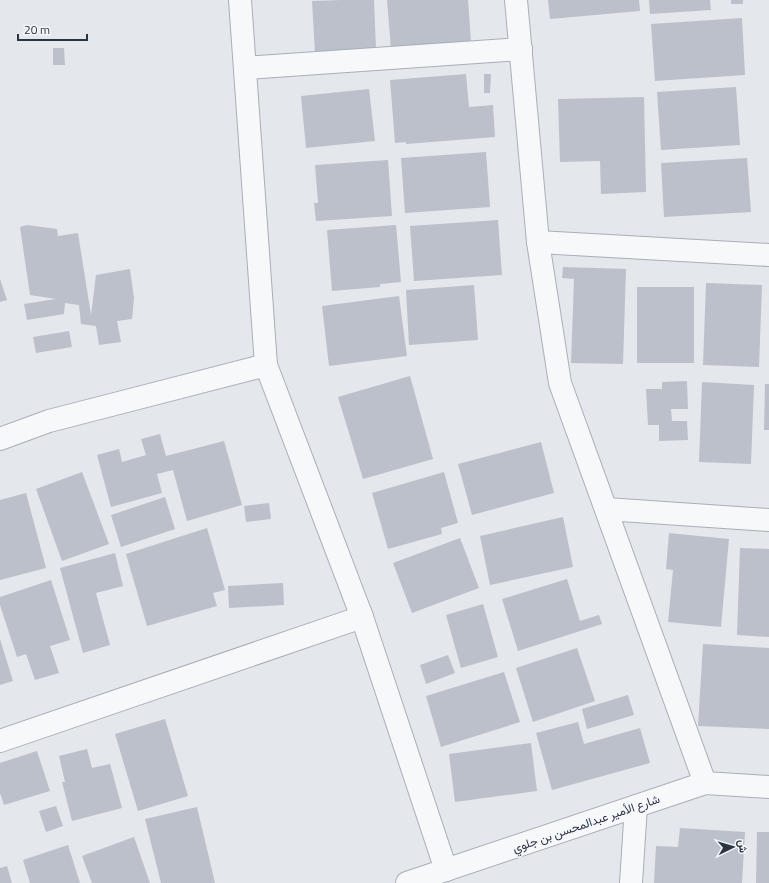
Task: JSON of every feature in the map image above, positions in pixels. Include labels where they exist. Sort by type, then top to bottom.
[{"type":"street","points":[[240,0],[266,365],[362,617],[446,870]]},
{"type":"street","points":[[516,0],[538,242],[560,383],[705,783]]},
{"type":"street","points":[[245,68],[521,49]]},
{"type":"street","points":[[538,242],[769,255]]},
{"type":"street","points":[[0,439],[49,421],[266,365]]},
{"type":"street","points":[[606,509],[769,520]]},
{"type":"street","points":[[0,741],[362,617]]},
{"type":"street","name":"شارع الأمير عبدالمحسن بن جلوي","points":[[407,883],[705,783],[769,788]]},
{"type":"street","points":[[631,883],[636,806]]},
{"type":"building","points":[[374,0],[376,49],[315,53],[312,1]]},
{"type":"building","points":[[387,0],[468,0],[471,42],[391,49]]},
{"type":"building","points":[[548,0],[639,0],[640,11],[550,19]]},
{"type":"building","points":[[649,0],[710,0],[711,10],[650,14]]},
{"type":"building","points":[[731,0],[743,0],[743,4],[731,4]]},
{"type":"building","points":[[742,18],[745,75],[655,81],[651,24]]},
{"type":"building","points":[[53,48],[64,48],[65,65],[53,65]]},
{"type":"building","points":[[466,74],[469,107],[493,105],[495,137],[406,144],[406,142],[395,143],[390,80]]},
{"type":"building","points":[[484,74],[491,74],[490,93],[484,93]]},
{"type":"building","points":[[736,87],[740,145],[661,150],[657,92]]},
{"type":"building","points":[[369,89],[375,141],[306,148],[301,96]]},
{"type":"building","points":[[644,97],[646,192],[601,194],[600,161],[560,162],[558,99]]},
{"type":"building","points":[[486,152],[490,207],[405,213],[401,158]]},
{"type":"building","points":[[747,158],[751,212],[664,217],[661,163]]},
{"type":"building","points":[[388,160],[392,216],[316,221],[314,203],[318,203],[315,165]]},
{"type":"building","points":[[498,220],[502,275],[414,281],[410,226]]},
{"type":"building","points":[[27,225],[57,229],[58,236],[78,233],[91,315],[96,275],[130,269],[134,298],[132,319],[117,321],[121,342],[99,345],[96,326],[81,324],[79,305],[65,303],[64,314],[27,320],[24,304],[56,299],[30,295],[20,227]]},
{"type":"building","points":[[396,225],[401,282],[380,284],[380,287],[332,291],[327,230]]},
{"type":"building","points":[[563,267],[626,269],[623,364],[571,363],[574,279],[562,278]]},
{"type":"building","points":[[0,279],[7,300],[0,302]]},
{"type":"building","points":[[706,283],[762,285],[759,367],[703,365]]},
{"type":"building","points":[[474,285],[478,340],[409,345],[406,290]]},
{"type":"building","points":[[637,287],[694,287],[694,363],[637,363]]},
{"type":"building","points":[[399,296],[407,356],[329,366],[322,306]]},
{"type":"building","points":[[69,331],[72,347],[36,353],[33,337]]},
{"type":"building","points":[[410,376],[433,459],[363,479],[338,397]]},
{"type":"building","points":[[687,381],[688,409],[671,409],[672,421],[687,421],[688,440],[659,441],[659,425],[648,425],[646,389],[662,389],[662,382]]},
{"type":"building","points":[[702,382],[754,385],[751,464],[699,462]]},
{"type":"building","points":[[765,384],[769,384],[769,430],[764,430]]},
{"type":"building","points":[[160,434],[166,456],[224,441],[242,505],[187,521],[173,470],[157,474],[162,493],[111,507],[97,455],[119,449],[122,462],[146,455],[141,439]]},
{"type":"building","points":[[541,442],[554,493],[472,515],[458,464]]},
{"type":"building","points":[[82,472],[109,544],[62,561],[36,489]]},
{"type":"building","points":[[444,472],[458,523],[441,528],[442,534],[388,549],[372,493]]},
{"type":"building","points":[[26,493],[46,568],[0,580],[0,500]]},
{"type":"building","points":[[165,497],[175,529],[121,547],[111,515]]},
{"type":"building","points":[[269,503],[271,519],[246,522],[244,506]]},
{"type":"building","points":[[563,517],[573,567],[490,585],[480,536]]},
{"type":"building","points":[[207,528],[225,590],[213,593],[217,606],[147,626],[126,554]]},
{"type":"building","points":[[669,533],[729,539],[721,627],[668,622],[673,570],[666,569]]},
{"type":"building","points":[[460,538],[479,588],[412,613],[393,563]]},
{"type":"building","points":[[740,548],[769,549],[769,637],[737,635]]},
{"type":"building","points":[[115,553],[123,586],[96,593],[110,645],[83,653],[60,568]]},
{"type":"building","points":[[567,579],[580,621],[599,615],[602,624],[518,651],[502,599]]},
{"type":"building","points":[[51,580],[70,640],[50,646],[59,673],[35,680],[26,654],[17,657],[0,605],[0,597]]},
{"type":"building","points":[[283,583],[284,605],[229,608],[228,586]]},
{"type":"building","points":[[483,604],[498,657],[461,668],[446,615]]},
{"type":"building","points":[[0,639],[13,681],[0,685]]},
{"type":"building","points":[[703,644],[769,648],[769,729],[698,726]]},
{"type":"building","points":[[577,648],[595,701],[533,722],[516,668]]},
{"type":"building","points":[[448,655],[455,673],[426,684],[420,665]]},
{"type":"building","points":[[504,672],[520,722],[441,747],[426,696]]},
{"type":"building","points":[[628,695],[634,715],[587,729],[582,709]]},
{"type":"building","points":[[165,719],[188,796],[138,811],[115,734]]},
{"type":"building","points":[[578,722],[584,744],[640,728],[650,763],[552,790],[536,733]]},
{"type":"building","points":[[531,743],[537,791],[455,802],[449,754]]},
{"type":"building","points":[[87,749],[92,768],[110,764],[122,808],[72,821],[62,782],[65,782],[59,756]]},
{"type":"building","points":[[37,751],[50,791],[4,805],[0,793],[0,763]]},
{"type":"building","points":[[56,806],[63,826],[46,832],[39,811]]},
{"type":"building","points":[[197,807],[215,883],[161,883],[145,819]]},
{"type":"building","points":[[680,828],[745,832],[742,883],[654,883],[656,846],[678,847]]},
{"type":"building","points":[[757,832],[769,832],[769,883],[756,883]]},
{"type":"building","points":[[134,837],[150,883],[92,883],[82,856]]},
{"type":"building","points":[[68,845],[80,883],[30,883],[23,860]]},
{"type":"building","points":[[7,866],[12,883],[0,883],[0,868]]}]
